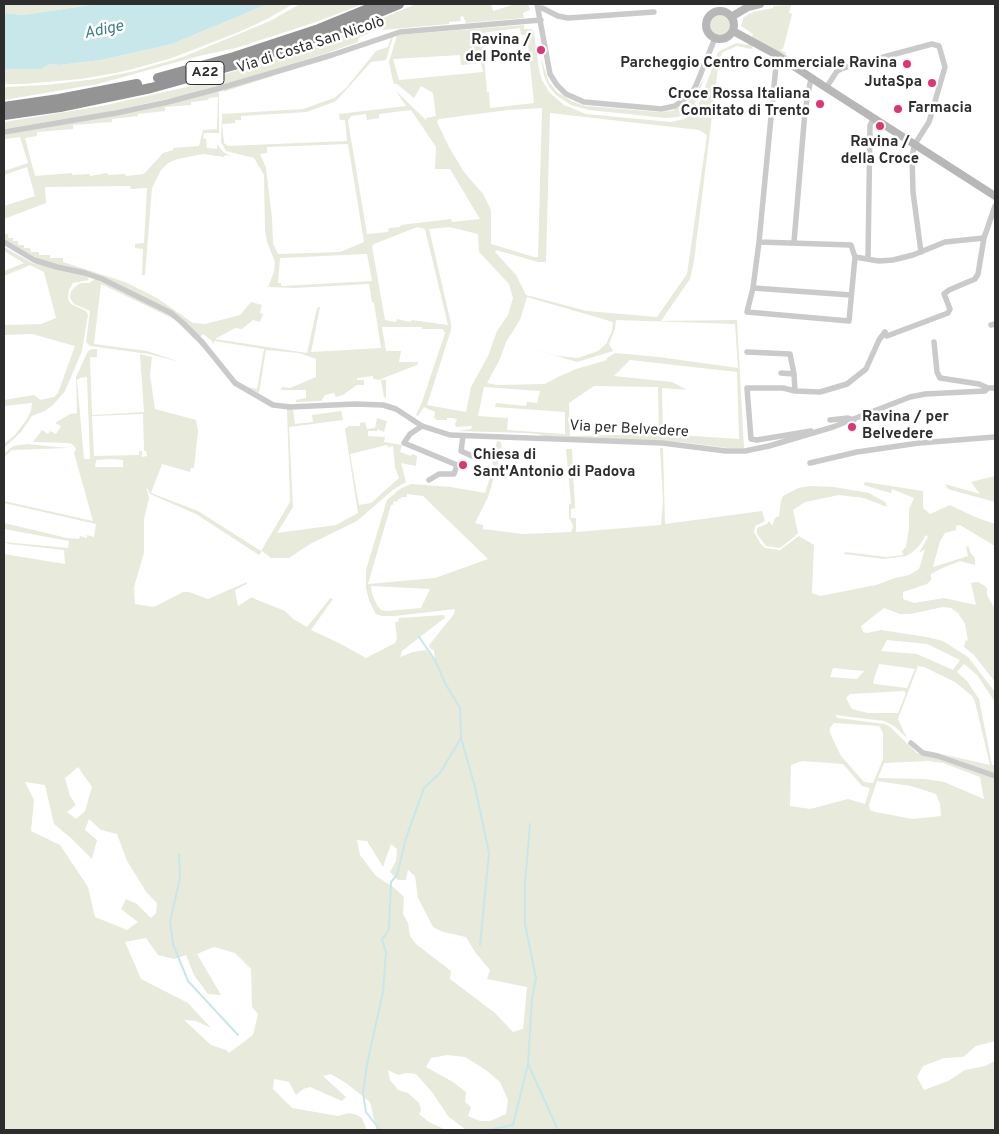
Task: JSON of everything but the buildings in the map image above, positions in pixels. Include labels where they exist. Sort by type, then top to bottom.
[{"type":"highway","name":"A22","points":[[4,107],[58,99],[148,81],[234,57],[319,29],[380,4]]},
{"type":"highway","name":"A22","points":[[4,115],[60,107],[142,90],[230,66],[323,35],[399,4]]},
{"type":"street","points":[[732,17],[748,7],[760,4]]},
{"type":"street","points":[[538,6],[548,69],[553,80],[561,90],[571,97],[595,103],[661,109],[675,106],[692,92],[715,38]]},
{"type":"street","points":[[538,6],[558,16],[568,18],[654,12]]},
{"type":"street","points":[[721,11],[732,17],[733,31],[726,38],[715,38],[710,35],[706,23],[715,12],[721,11]]},
{"type":"street","name":"Via di Costa San Nicolò","points":[[4,132],[168,102],[332,55],[400,32],[540,20]]},
{"type":"street","points":[[733,31],[777,55],[995,196]]},
{"type":"street","points":[[826,88],[838,71],[843,68],[932,44],[937,45],[940,49],[945,67],[929,122],[912,151],[913,192],[921,252]]},
{"type":"street","points":[[759,242],[851,245],[855,257],[849,321],[749,314],[747,312],[753,288],[759,242],[777,55]]},
{"type":"street","points":[[794,242],[805,111],[811,78]]},
{"type":"street","points":[[868,257],[870,125],[874,118]]},
{"type":"street","points":[[855,257],[879,261],[893,260],[950,241],[984,238],[995,206]]},
{"type":"street","name":"Via per Belvedere","points":[[834,427],[757,440],[751,439],[747,388],[783,388],[795,391],[820,392],[847,384],[866,369],[884,335],[948,313],[950,309],[944,294],[948,290],[974,279],[978,274],[984,238]]},
{"type":"street","name":"Via per Belvedere","points":[[4,242],[34,260],[102,279],[171,313],[204,344],[238,386],[269,403],[290,407],[355,404],[381,405],[396,409],[422,426],[450,436],[675,444],[740,452],[769,446],[834,427],[910,397],[995,388]]},
{"type":"street","points":[[753,288],[851,295]]},
{"type":"street","points":[[934,342],[937,372],[940,378],[979,384],[988,388]]},
{"type":"street","points":[[747,352],[790,354],[795,391]]},
{"type":"street","points":[[781,374],[794,374]]},
{"type":"street","points":[[830,420],[848,418],[854,420]]},
{"type":"street","points":[[422,426],[410,434],[404,443],[457,465],[454,474],[439,474],[429,480]]},
{"type":"street","points":[[463,436],[462,451],[472,456]]},
{"type":"street","points":[[810,464],[857,452],[925,442],[995,437]]},
{"type":"street","points":[[910,743],[923,753],[947,759],[995,776]]},
{"type":"shaded area","points":[[4,4],[97,4],[23,15],[4,13]]},
{"type":"shaded area","points":[[268,4],[293,4],[239,32],[169,59],[121,72],[81,79],[4,84],[4,69],[41,69],[50,64],[59,65],[101,60],[172,44]]},
{"type":"shaded area","points":[[300,4],[363,4],[316,22],[236,48],[199,56],[98,84],[4,100],[4,87],[47,85],[96,79],[135,71],[183,57],[270,21]]},
{"type":"shaded area","points":[[416,4],[491,4],[493,11],[515,4],[528,4],[530,10],[523,13],[524,18],[466,23],[463,16],[460,17],[461,21],[449,22],[449,24],[383,30],[382,27],[359,38],[358,42],[203,91],[107,112],[4,129],[4,122],[102,106],[209,82],[209,79],[303,50]]},
{"type":"shaded area","points":[[791,5],[789,13],[792,14],[783,49],[780,50],[785,52],[788,58],[752,37],[753,34],[741,26],[744,17],[753,12],[773,8],[773,6]]},
{"type":"shaded area","points":[[720,14],[730,21],[731,25],[724,35],[720,36],[710,29],[709,25],[716,15]]},
{"type":"shaded area","points":[[524,25],[524,29],[532,29],[534,32],[542,80],[550,93],[564,105],[586,114],[671,122],[684,119],[698,107],[718,52],[736,43],[754,45],[751,49],[737,46],[723,52],[719,59],[694,261],[690,279],[661,321],[737,320],[744,448],[680,442],[458,431],[471,429],[472,426],[456,427],[457,419],[452,418],[437,420],[434,418],[435,412],[424,407],[418,416],[416,415],[445,333],[443,329],[382,327],[386,351],[401,351],[399,362],[418,362],[417,365],[381,379],[373,379],[373,376],[357,378],[357,380],[364,380],[364,385],[357,385],[343,395],[336,397],[334,393],[325,395],[321,401],[296,402],[296,400],[306,398],[306,390],[281,390],[282,387],[290,388],[316,377],[316,359],[299,353],[266,350],[259,393],[247,387],[257,389],[264,349],[214,341],[214,345],[203,334],[200,337],[189,326],[129,291],[33,257],[4,240],[4,234],[8,234],[8,238],[13,238],[13,241],[18,241],[18,245],[30,248],[31,252],[39,252],[39,255],[50,255],[50,258],[63,258],[63,262],[125,282],[157,298],[193,323],[205,324],[240,315],[251,302],[262,305],[260,313],[263,314],[260,322],[253,320],[242,329],[235,328],[215,339],[307,353],[317,308],[320,307],[311,352],[381,348],[369,284],[294,288],[268,287],[274,272],[275,262],[267,242],[265,230],[264,175],[254,158],[226,151],[221,142],[222,114],[303,109],[334,98],[346,88],[376,51],[388,47],[391,38],[223,92],[224,90],[393,37],[386,60],[371,62],[336,101],[307,112],[241,116],[241,120],[235,120],[235,123],[222,124],[224,143],[228,146],[347,141],[345,120],[340,120],[339,114],[406,106],[396,91],[427,121],[426,118],[436,116],[433,93],[421,86],[414,98],[397,84],[394,84],[389,62],[397,35]],"holes":[[[520,28],[521,35],[527,35],[534,103],[490,108],[489,92],[487,92],[482,33]],[[460,55],[461,65],[481,63],[483,72],[399,80],[393,59]],[[542,108],[538,257],[491,244],[491,210],[483,194],[464,172],[437,122],[439,119],[508,110]],[[411,110],[436,147],[435,169],[450,169],[480,219],[452,222],[451,219],[401,225],[400,227],[389,228],[388,232],[367,234],[348,121],[351,116],[366,114],[367,120],[379,118],[379,114]],[[550,113],[699,130],[707,135],[687,274],[657,317],[587,311],[526,295],[516,275],[495,252],[496,250],[538,262],[546,262]],[[348,144],[364,242],[340,252],[278,254],[273,243],[266,168],[260,154],[267,153],[267,147]],[[417,227],[425,229],[448,325],[412,320],[410,322],[397,319],[396,322],[385,320],[372,246]],[[449,227],[478,234],[479,252],[509,284],[513,298],[508,315],[497,331],[488,356],[471,387],[466,412],[427,405],[451,330],[429,229]],[[367,254],[372,281],[281,286],[281,283],[278,283],[280,258]],[[527,297],[613,322],[612,331],[606,344],[598,351],[578,358],[558,356],[530,348],[577,362],[613,351],[609,344],[615,329],[616,320],[735,324],[738,368],[615,353],[607,358],[607,360],[576,369],[545,384],[497,385],[487,383],[499,361],[506,342],[520,320]],[[630,360],[737,372],[739,439],[663,434],[662,388],[687,390],[672,382],[614,376]],[[594,386],[658,387],[659,434],[570,436],[569,403]],[[484,387],[540,391],[537,403],[527,402],[526,406],[496,403],[495,407],[565,412],[565,434],[507,430],[508,418],[478,416]]]},
{"type":"shaded area","points":[[541,58],[549,82],[557,92],[573,102],[586,106],[658,112],[672,111],[688,102],[704,79],[694,106],[687,113],[678,117],[666,118],[589,110],[571,105],[556,95],[544,76]]},
{"type":"shaded area","points":[[217,92],[219,93],[219,133],[204,133],[203,138],[206,139],[207,148],[217,149],[217,144],[223,152],[231,156],[203,154],[178,159],[168,163],[161,170],[152,188],[145,275],[142,275],[143,249],[135,248],[135,244],[144,243],[147,188],[131,189],[130,186],[45,187],[46,203],[4,219],[4,206],[35,196],[27,167],[4,175],[4,171],[28,163],[20,137],[4,139],[4,134]],"holes":[[[218,97],[217,129],[203,130],[199,146],[173,148],[173,150],[163,153],[144,174],[126,176],[125,174],[108,175],[107,173],[90,176],[89,174],[72,175],[72,173],[35,176],[25,138],[37,136],[37,132],[73,129],[73,125],[112,122],[112,119],[165,111],[165,107],[191,105],[191,102]]]},
{"type":"shaded area","points":[[4,247],[34,264],[86,274],[89,277],[88,280],[73,283],[69,290],[68,299],[71,304],[86,311],[88,315],[82,351],[65,391],[53,405],[45,411],[32,416],[21,432],[4,448],[4,444],[15,435],[27,419],[32,403],[4,406],[4,400],[34,395],[40,400],[54,397],[58,393],[75,346],[32,334],[4,335],[4,325],[41,324],[56,318],[44,272],[30,265],[4,276],[4,271],[24,263],[4,251]]},
{"type":"shaded area","points":[[95,279],[174,317],[208,353],[174,319],[101,284],[94,344],[147,351],[180,362],[149,354],[90,346],[86,342],[90,311],[74,304],[70,298],[71,291],[80,283],[89,283]]},
{"type":"shaded area","points":[[97,349],[97,357],[90,357],[92,415],[144,412],[140,354],[152,357],[150,375],[155,409],[196,420],[198,431],[194,468],[191,468],[190,472],[162,464],[151,493],[198,511],[261,551],[290,502],[287,409],[293,409],[295,424],[313,422],[312,415],[341,411],[343,420],[289,427],[293,507],[277,533],[336,525],[358,513],[345,429],[349,426],[360,426],[360,423],[365,422],[367,429],[375,428],[377,418],[387,421],[384,432],[377,429],[377,431],[368,431],[368,436],[385,437],[384,442],[402,445],[400,452],[417,456],[416,466],[401,463],[406,482],[394,489],[357,521],[310,544],[289,558],[271,558],[262,551],[259,555],[196,514],[150,494],[146,486],[149,498],[144,519],[144,553],[134,587],[135,604],[154,607],[183,592],[189,592],[208,599],[247,582],[247,584],[235,590],[238,606],[252,597],[285,611],[293,619],[307,627],[330,598],[333,599],[311,630],[366,658],[395,643],[397,639],[395,622],[398,622],[399,618],[444,615],[445,618],[402,651],[400,657],[426,650],[435,660],[434,651],[429,647],[430,644],[454,614],[455,609],[395,616],[382,616],[374,611],[366,588],[366,570],[387,500],[400,489],[411,484],[451,487],[485,493],[494,465],[492,463],[497,441],[501,442],[502,450],[488,497],[475,523],[483,525],[483,529],[523,534],[571,532],[573,526],[569,517],[569,505],[571,503],[566,449],[572,449],[575,508],[571,509],[571,518],[576,518],[576,532],[661,525],[663,501],[660,448],[663,448],[665,524],[762,511],[765,521],[755,526],[754,532],[765,548],[780,550],[799,536],[814,545],[812,593],[820,596],[876,585],[909,575],[919,569],[925,549],[919,553],[928,537],[926,535],[919,546],[906,556],[884,559],[844,554],[845,552],[886,557],[903,555],[902,551],[906,547],[909,509],[914,498],[892,489],[891,493],[864,485],[865,482],[923,491],[923,508],[930,514],[950,505],[995,524],[995,546],[960,525],[956,526],[956,530],[945,533],[940,541],[933,567],[968,556],[966,546],[969,547],[970,552],[975,558],[975,565],[960,561],[940,569],[931,574],[931,580],[927,584],[903,592],[903,599],[914,603],[944,598],[976,605],[971,583],[978,582],[985,586],[987,595],[995,609],[995,682],[974,655],[964,647],[966,640],[968,641],[965,624],[958,613],[951,608],[943,607],[910,614],[900,614],[884,608],[861,626],[863,632],[867,633],[881,630],[943,641],[968,657],[995,692],[995,702],[977,675],[964,664],[957,672],[967,681],[979,699],[992,765],[995,765],[995,774],[942,754],[990,765],[972,696],[955,682],[924,667],[918,666],[898,719],[907,738],[894,726],[884,721],[835,715],[838,718],[885,724],[917,753],[938,757],[995,778],[995,1041],[976,1046],[963,1057],[944,1058],[923,1066],[917,1077],[924,1090],[948,1081],[965,1070],[985,1066],[995,1061],[995,1130],[466,1130],[448,1116],[432,1092],[416,1074],[398,1075],[388,1070],[390,1080],[398,1090],[408,1093],[419,1103],[421,1110],[419,1114],[429,1122],[446,1130],[375,1130],[370,1102],[331,1074],[323,1076],[346,1097],[342,1101],[310,1087],[303,1089],[296,1095],[289,1082],[274,1079],[273,1089],[292,1108],[338,1116],[349,1113],[357,1115],[362,1118],[367,1130],[4,1130],[4,554],[65,564],[64,550],[4,542],[68,548],[69,541],[4,529],[4,523],[67,538],[79,539],[80,536],[87,538],[87,535],[94,537],[96,524],[4,503],[4,501],[93,521],[74,453],[76,449],[74,446],[70,443],[33,442],[42,430],[48,434],[50,431],[56,434],[61,426],[55,423],[70,414],[77,413],[76,377],[88,351]],"holes":[[[87,377],[90,459],[84,459],[77,380]],[[143,414],[144,451],[146,451],[147,456],[142,457],[142,451],[139,451],[139,455],[94,456],[92,416]],[[387,445],[388,447],[393,446],[395,467],[399,478],[371,503],[359,505],[350,454]],[[110,459],[123,460],[123,467],[95,467],[96,460]],[[407,494],[423,496],[488,559],[435,578],[368,584],[391,505],[393,505],[394,501],[397,502],[398,499],[401,499],[401,497],[407,497]],[[371,586],[430,589],[421,608],[381,610],[372,594]],[[887,640],[927,644],[960,660],[953,670],[917,654],[881,651]],[[879,664],[915,669],[907,688],[874,684],[873,682]],[[833,668],[864,671],[857,679],[830,677]],[[904,691],[906,693],[898,713],[868,713],[852,709],[846,698],[850,694]],[[834,723],[879,726],[883,733],[883,759],[873,783],[864,782],[841,756],[830,733],[830,728]],[[802,761],[843,764],[862,786],[870,788],[865,804],[848,799],[810,809],[790,806],[791,765]],[[928,761],[943,763],[980,777],[984,799],[944,782],[925,779],[878,778],[884,763]],[[78,767],[92,787],[85,811],[76,819],[67,812],[76,805],[70,796],[65,778]],[[877,781],[911,786],[936,794],[940,804],[941,816],[913,819],[870,810],[869,805]],[[25,782],[45,785],[54,824],[92,859],[97,840],[85,830],[89,819],[101,830],[117,834],[127,861],[147,893],[157,903],[156,913],[151,918],[137,904],[126,899],[121,909],[138,922],[127,930],[95,917],[88,887],[60,845],[31,831],[34,800]],[[357,840],[367,841],[383,867],[391,844],[397,849],[396,861],[390,872],[398,880],[406,880],[408,870],[415,876],[418,898],[433,927],[443,932],[466,937],[475,952],[490,970],[487,979],[527,987],[523,1029],[513,1032],[495,1013],[450,979],[451,971],[416,944],[410,936],[408,923],[403,914],[404,897],[376,876],[360,855]],[[146,938],[158,955],[174,959],[186,955],[194,975],[208,994],[221,995],[197,954],[214,947],[235,953],[251,969],[252,1007],[258,1014],[253,1035],[229,1053],[226,1050],[211,1045],[184,1020],[196,1021],[211,1028],[188,1003],[141,979],[125,942]],[[447,1055],[465,1057],[486,1070],[500,1082],[508,1100],[506,1114],[490,1121],[480,1121],[468,1116],[471,1107],[465,1102],[466,1092],[453,1082],[426,1067],[431,1058]]]},
{"type":"shaded area","points":[[381,380],[386,380],[386,398],[384,397]]},
{"type":"shaded area","points":[[27,444],[68,448],[12,450],[4,457],[4,454],[13,446]]},
{"type":"shaded area","points":[[995,476],[995,502],[948,489],[945,484],[980,494],[971,482]]},
{"type":"shaded area","points":[[810,486],[834,487],[869,493],[885,502],[887,507],[864,498],[839,495],[805,502],[793,510],[798,533],[780,548],[766,546],[757,534],[757,528],[767,524],[769,521],[772,526],[775,518],[779,516],[783,496],[798,488]]},
{"type":"water","name":"Adige","points":[[97,4],[268,4],[172,44],[101,60],[59,65],[50,64],[41,69],[4,69],[4,13],[23,15]]},
{"type":"waterway","points":[[419,637],[435,660],[445,683],[460,708],[461,738],[475,787],[489,853],[480,945]]},
{"type":"waterway","points":[[380,1130],[366,1112],[363,1093],[367,1064],[383,992],[386,952],[382,940],[389,929],[391,882],[397,875],[406,838],[424,788],[440,773],[461,738]]},
{"type":"waterway","points":[[488,1130],[513,1125],[528,1064],[532,999],[536,978],[525,924],[525,883],[530,824]]},
{"type":"waterway","points":[[179,854],[180,878],[170,922],[173,944],[188,981],[238,1035]]},
{"type":"waterway","points":[[528,1064],[558,1130]]},
{"type":"place","name":"Ravina / del Ponte","points":[[541,50]]},
{"type":"place","name":"Parcheggio Centro Commerciale Ravina","points":[[907,64]]},
{"type":"place","name":"JutaSpa","points":[[932,83]]},
{"type":"place","name":"Croce Rossa Italiana Comitato di Trento","points":[[820,104]]},
{"type":"place","name":"Farmacia","points":[[898,109]]},
{"type":"place","name":"Ravina / della Croce","points":[[880,126]]},
{"type":"place","name":"Ravina / per Belvedere","points":[[852,427]]},
{"type":"place","name":"Chiesa di Sant'Antonio di Padova","points":[[463,465]]}]
